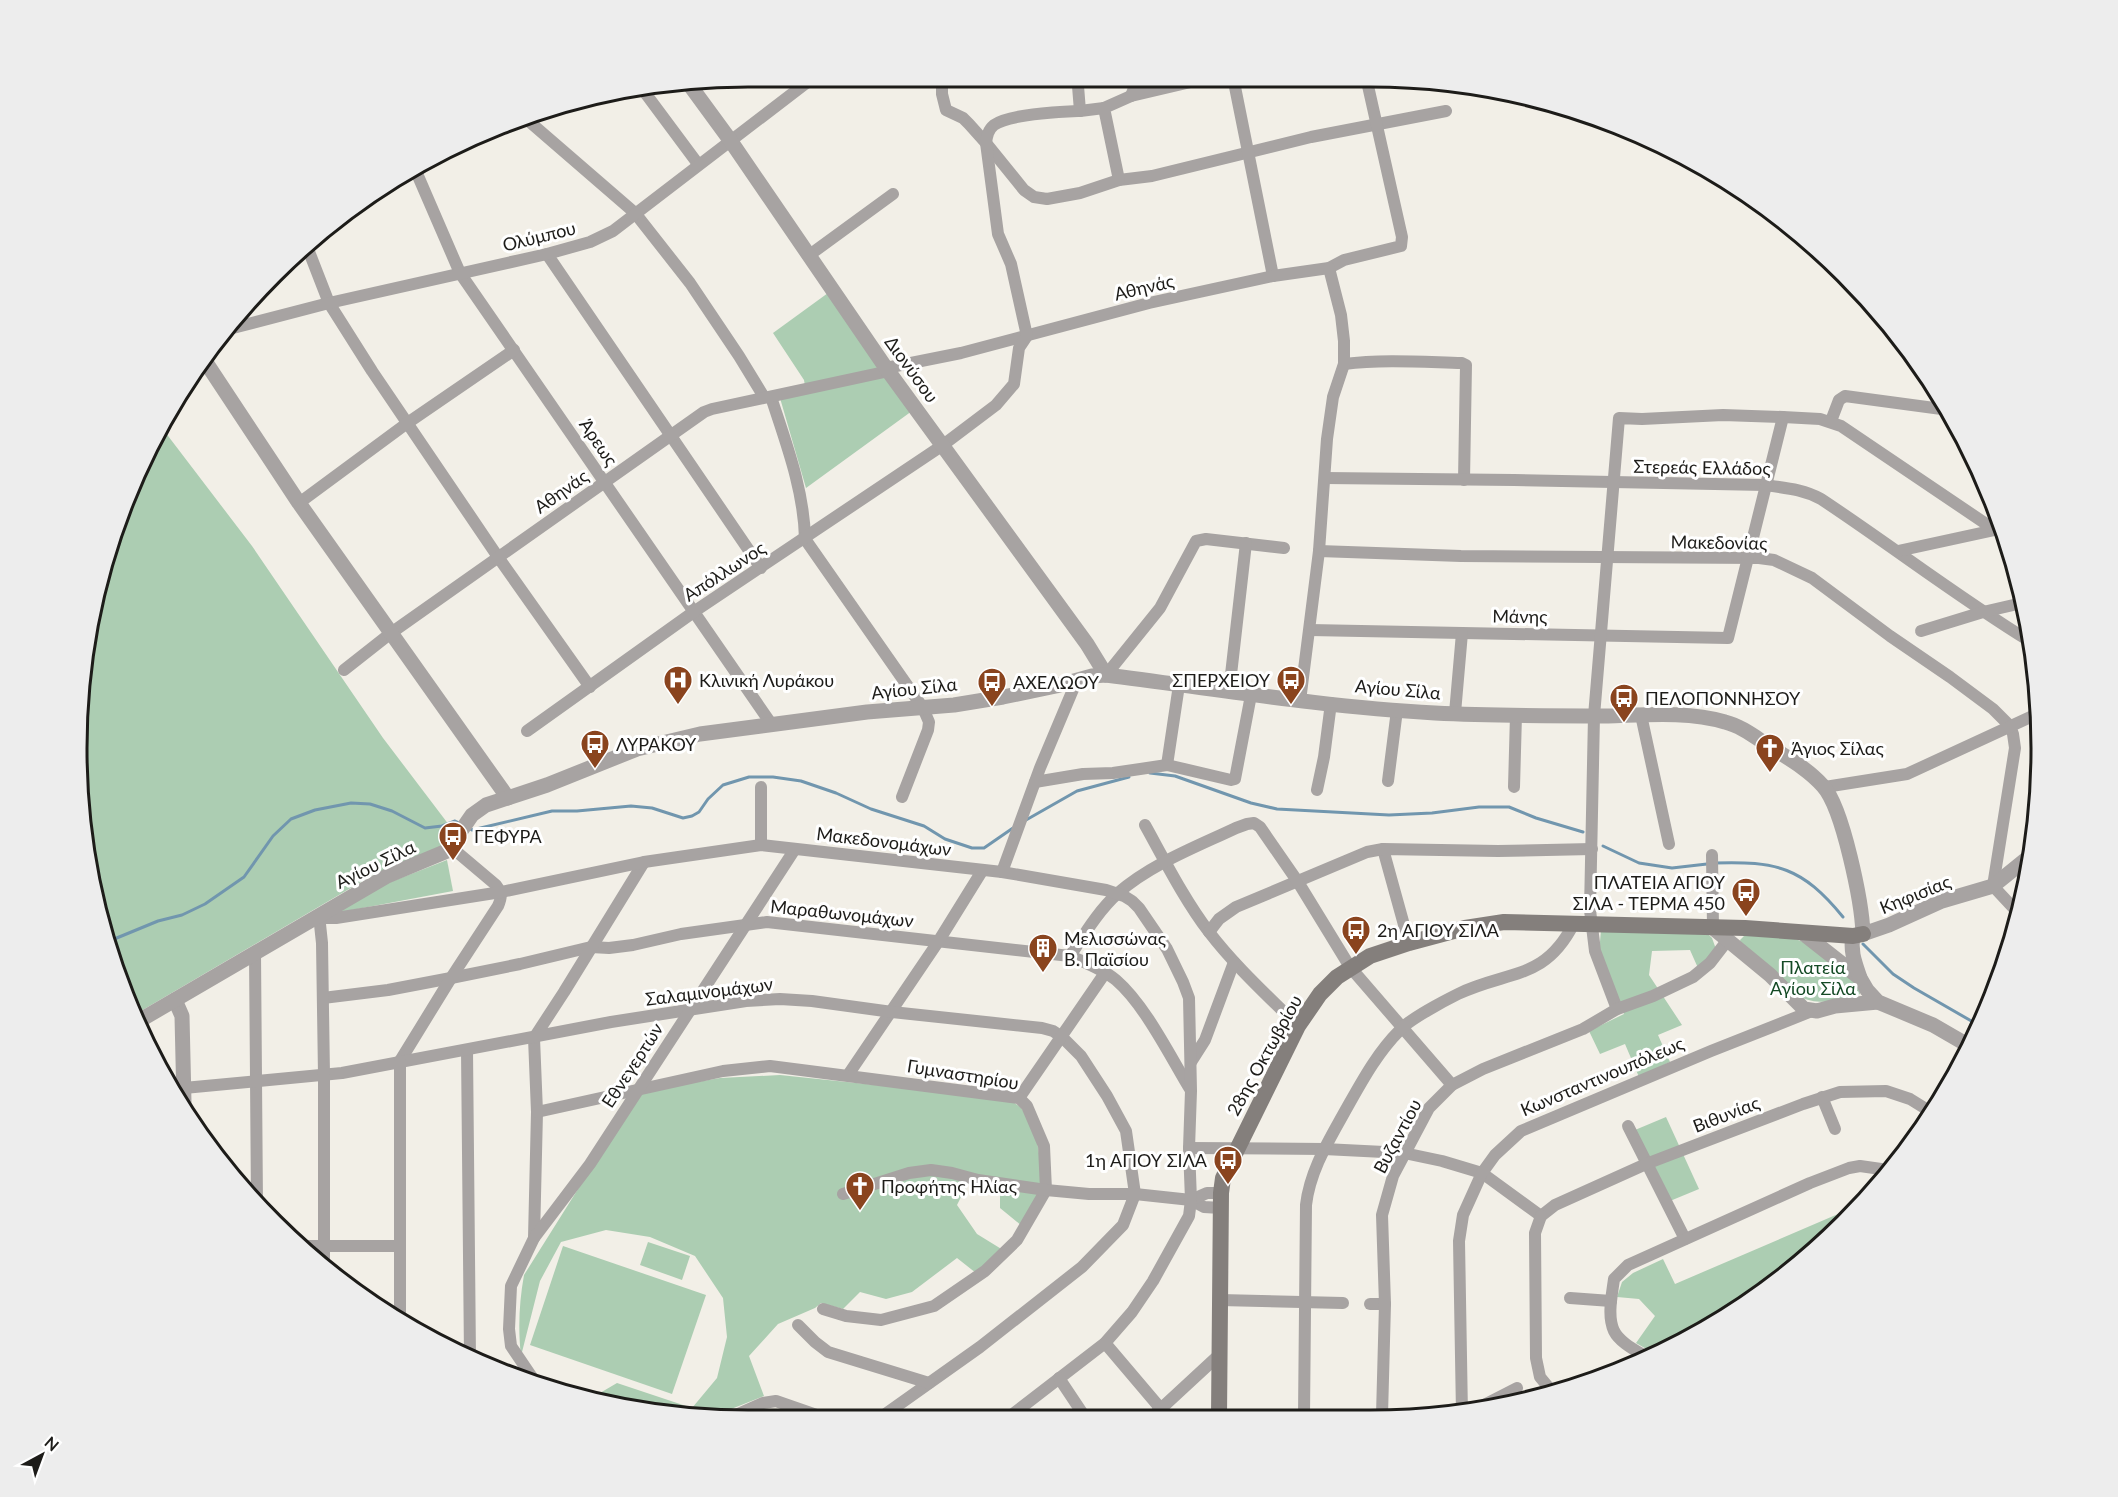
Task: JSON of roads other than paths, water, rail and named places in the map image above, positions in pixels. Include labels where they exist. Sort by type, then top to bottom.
[{"type":"main road","name":"28ης Οκτωβρίου","points":[[1219,1410],[1223,1178],[1298,1026],[1325,988],[1350,967],[1370,956],[1409,943],[1494,922],[1745,928],[1804,934]]},
{"type":"main road","name":"Κηφισίας","points":[[1804,934],[1858,935]]},
{"type":"street","name":"Ολύμπου","points":[[240,326],[590,242],[613,231],[800,87]]},
{"type":"street","points":[[942,87],[943,105],[946,111],[963,118],[1024,190],[1034,197],[1047,199],[1080,193],[1119,180],[1152,176],[1248,152],[1446,111]]},
{"type":"street","points":[[1078,87],[1080,111]]},
{"type":"street","points":[[1131,96],[1134,87]]},
{"type":"street","points":[[1026,336],[1010,260],[998,234],[986,143],[988,134],[994,125],[1029,114],[1104,108],[1131,96],[1167,87]]},
{"type":"street","points":[[1235,87],[1273,276]]},
{"type":"street","points":[[1368,87],[1376,125]]},
{"type":"street","name":"Διονύσου","points":[[693,89],[888,370],[1087,644],[1106,675]]},
{"type":"street","points":[[647,95],[698,164]]},
{"type":"street","points":[[1104,108],[1119,180]]},
{"type":"street","points":[[532,124],[635,213],[690,283],[768,397],[797,483],[805,538],[923,708],[929,722],[902,797]]},
{"type":"street","name":"Αθηνάς","points":[[344,670],[391,633],[670,435],[712,409],[961,353],[1149,303],[1273,276],[1329,268],[1344,260],[1398,248],[1402,243],[1402,237],[1376,125]]},
{"type":"street","name":"Άρεως","points":[[417,176],[460,273],[772,725]]},
{"type":"street","points":[[808,256],[893,194]]},
{"type":"street","points":[[310,253],[329,303],[406,424],[590,687]]},
{"type":"street","points":[[547,254],[761,568]]},
{"type":"street","points":[[1300,701],[1319,551],[1327,439],[1333,397],[1344,364],[1341,315],[1329,268]]},
{"type":"street","name":"Απόλλωνος","points":[[527,731],[695,611],[943,445],[996,405],[1007,394],[1016,378],[1019,348],[1026,336]]},
{"type":"street","points":[[299,503],[406,424],[514,350]]},
{"type":"street","points":[[1344,364],[1401,361],[1466,365],[1464,480]]},
{"type":"street","points":[[209,367],[299,503],[508,798]]},
{"type":"street","points":[[1831,422],[1839,400],[1845,396],[1936,408]]},
{"type":"street","points":[[1617,1009],[1595,951],[1590,910],[1594,716],[1619,418],[1723,415],[1783,417],[1831,422],[1841,426],[1992,524]]},
{"type":"street","points":[[1748,559],[1783,417]]},
{"type":"street","name":"Στερεάς Ελλάδος","points":[[1325,478],[1765,485],[1794,489],[1810,493],[2021,636]]},
{"type":"street","points":[[1898,551],[1994,530]]},
{"type":"street","points":[[1106,675],[1168,596],[1196,541],[1206,539],[1284,548]]},
{"type":"street","points":[[1229,692],[1246,543]]},
{"type":"street","name":"Μακεδονίας","points":[[1319,551],[1461,556],[1774,560],[1812,578],[1984,702],[2010,726]]},
{"type":"street","name":"Μάνης","points":[[1310,630],[1728,638],[1748,559]]},
{"type":"street","points":[[1921,632],[1983,612],[2015,605]]},
{"type":"street","points":[[1455,713],[1462,633]]},
{"type":"street","name":"Αγίου Σίλα","points":[[144,1018],[387,876],[442,854],[451,847],[478,809],[646,746],[688,736],[867,712],[923,708],[1003,697],[1092,676],[1106,675],[1300,701],[1397,710],[1516,715],[1695,717],[1726,722],[1742,729],[1798,764],[1825,788]]},
{"type":"street","points":[[1002,872],[1026,803],[1077,680]]},
{"type":"street","points":[[1167,765],[1179,685]]},
{"type":"street","points":[[1035,782],[1083,774],[1113,773],[1167,765],[1235,779],[1251,695]]},
{"type":"street","points":[[1317,790],[1324,758],[1331,703]]},
{"type":"street","points":[[1388,781],[1397,710]]},
{"type":"street","points":[[1514,787],[1516,715]]},
{"type":"street","points":[[1641,715],[1669,844]]},
{"type":"street","points":[[1962,1042],[1933,1025],[1878,1002],[1871,996],[1860,978],[1853,957],[1861,905],[1837,812],[1825,788],[1907,774],[2030,717]]},
{"type":"street","points":[[2010,726],[2015,748],[1993,886],[2011,906]]},
{"type":"street","points":[[761,787],[761,845]]},
{"type":"street","points":[[1070,956],[1093,922],[1117,894],[1134,880],[1165,862],[1236,828],[1254,824],[1260,827],[1298,882],[1350,967],[1452,1086]]},
{"type":"street","points":[[1145,825],[1165,862],[1209,932],[1234,962],[1298,1026]]},
{"type":"street","name":"Μακεδονομάχων","points":[[319,915],[336,918],[501,892],[644,862],[761,845],[1002,872],[1117,894],[1132,901],[1167,949],[1189,998],[1191,1062],[1189,1216],[1153,1281],[1132,1312],[1105,1342],[1018,1410]]},
{"type":"street","points":[[400,1310],[400,1061],[498,906],[501,892],[451,847]]},
{"type":"street","name":"Εθνεγερτών","points":[[534,1238],[590,1164],[795,849]]},
{"type":"street","points":[[1209,932],[1219,920],[1236,907],[1367,852],[1383,849],[1498,851],[1592,849]]},
{"type":"street","points":[[1383,849],[1409,943]]},
{"type":"street","points":[[1712,855],[1713,928],[1770,975],[1804,1009],[1812,1011]]},
{"type":"street","points":[[529,1372],[511,1346],[509,1329],[512,1286],[534,1238],[537,1112],[534,1038],[644,862]]},
{"type":"street","name":"Κηφισίας","points":[[1858,935],[1889,925],[1942,901],[1993,886],[2020,864]]},
{"type":"street","points":[[848,1075],[938,942],[982,871]]},
{"type":"street","points":[[319,915],[323,998],[323,1255]]},
{"type":"street","name":"Μαραθωνομάχων","points":[[323,998],[388,990],[520,964],[591,947],[609,948],[633,945],[746,923],[767,922],[1070,956],[1115,979],[1137,1002],[1191,1090]]},
{"type":"street","points":[[1304,1410],[1308,1189],[1324,1149],[1374,1060],[1402,1028],[1459,994],[1516,975],[1545,960],[1561,946],[1574,923]]},
{"type":"street","points":[[1804,934],[1860,978]]},
{"type":"street","name":"Βυζαντίου","points":[[1382,1410],[1384,1304],[1382,1215],[1393,1176],[1429,1108],[1452,1086],[1483,1069],[1583,1029],[1617,1009],[1653,996],[1693,977],[1710,963],[1727,941]]},
{"type":"street","points":[[255,953],[257,1191]]},
{"type":"street","points":[[1191,1062],[1205,1040],[1234,962]]},
{"type":"street","points":[[1019,1098],[1105,973]]},
{"type":"street","name":"Σαλαμινομάχων","points":[[185,1095],[256,1082],[342,1074],[400,1061],[746,1001],[780,999],[812,1001],[1053,1031],[1062,1037],[1089,1067],[1126,1131],[1135,1194]]},
{"type":"street","points":[[175,1000],[182,1016],[184,1092]]},
{"type":"street","name":"Κωνσταντινουπόλεως","points":[[1462,1403],[1459,1241],[1463,1215],[1482,1173],[1495,1155],[1521,1131],[1711,1051],[1812,1011],[1835,1006],[1878,1002]]},
{"type":"street","points":[[467,1050],[470,1348]]},
{"type":"street","name":"Γυμναστηρίου","points":[[537,1112],[723,1071],[752,1067],[784,1067],[1019,1098],[1027,1106],[1044,1146],[1046,1190]]},
{"type":"street","name":"Βιθυνίας","points":[[1541,1216],[1555,1206],[1646,1164],[1822,1097],[1840,1092],[1886,1091],[1910,1099],[1925,1108]]},
{"type":"street","points":[[1822,1097],[1835,1130]]},
{"type":"street","points":[[1628,1126],[1685,1239]]},
{"type":"street","points":[[1189,1148],[1324,1149],[1404,1153],[1482,1173],[1541,1216],[1535,1233],[1534,1336],[1540,1377],[1547,1385]]},
{"type":"street","points":[[1639,1352],[1614,1332],[1611,1301],[1614,1279],[1628,1265],[1810,1182],[1849,1168],[1860,1166],[1880,1169]]},
{"type":"street","points":[[843,1194],[909,1173],[931,1170],[1046,1190],[1089,1194],[1135,1194],[1191,1200],[1207,1192],[1221,1201]]},
{"type":"street","points":[[823,1309],[855,1318],[881,1320],[934,1306],[958,1291],[1000,1258],[1017,1240],[1046,1190]]},
{"type":"street","points":[[891,1410],[980,1347],[1082,1268],[1123,1225],[1135,1194]]},
{"type":"street","points":[[312,1246],[400,1246]]},
{"type":"street","points":[[1570,1298],[1611,1301]]},
{"type":"street","points":[[1220,1300],[1343,1303]]},
{"type":"street","points":[[1370,1304],[1384,1304]]},
{"type":"street","points":[[798,1325],[828,1352],[929,1383]]},
{"type":"street","points":[[1105,1342],[1155,1410]]},
{"type":"street","points":[[1160,1410],[1219,1355]]},
{"type":"street","points":[[1059,1378],[1080,1410]]},
{"type":"street","points":[[1500,1397],[1517,1388]]},
{"type":"street","points":[[747,1410],[763,1403],[776,1401],[802,1410]]},
{"type":"waterway","points":[[1150,773],[1175,776],[1251,803],[1277,809],[1389,815],[1432,813],[1479,807],[1509,807],[1583,832]]},
{"type":"waterway","points":[[468,827],[472,830],[552,811],[631,806],[652,808],[683,818],[699,812],[708,799],[723,785],[749,777],[773,777],[801,781],[836,793],[871,809],[924,826],[945,839],[972,848],[984,848],[1013,828]]},
{"type":"waterway","points":[[1026,820],[1077,791],[1129,777]]},
{"type":"waterway","points":[[115,939],[158,921],[182,915],[205,904],[244,877],[273,836],[291,819],[315,810],[351,803],[370,804],[392,811],[425,828],[442,826],[455,821],[459,823]]},
{"type":"waterway","points":[[1603,846],[1639,863],[1672,868],[1707,864]]},
{"type":"waterway","points":[[1714,863],[1755,864],[1787,870],[1814,887],[1843,917]]},
{"type":"waterway","points":[[1863,944],[1893,974],[1972,1021]]},
{"type":"place","name":"Κλινική Λυράκου","points":[[678,706]]},
{"type":"place","name":"ΣΠΕΡΧΕΙΟΥ","points":[[1291,706]]},
{"type":"place","name":"ΑΧΕΛΩΟΥ","points":[[992,708]]},
{"type":"place","name":"ΠΕΛΟΠΟΝΝΗΣΟΥ","points":[[1624,724]]},
{"type":"place","name":"ΛΥΡΑΚΟΥ","points":[[595,770]]},
{"type":"place","name":"Άγιος Σίλας","points":[[1770,774]]},
{"type":"place","name":"ΓΕΦΥΡΑ","points":[[453,862]]},
{"type":"place","name":"ΠΛΑΤΕΙΑ ΑΓΙΟΥ ΣΙΛΑ - ΤΕΡΜΑ 450","points":[[1746,918]]},
{"type":"place","name":"2η ΑΓΙΟΥ ΣΙΛΑ","points":[[1356,956]]},
{"type":"place","name":"Μελισσώνας B. Παϊσίου","points":[[1043,974]]},
{"type":"place","name":"1η ΑΓΙΟΥ ΣΙΛΑ","points":[[1228,1186]]},
{"type":"place","name":"Προφήτης Ηλίας","points":[[860,1212]]},
{"type":"park label","name":"Πλατεία Αγίου Σίλα","points":[[1813,977]]}]
